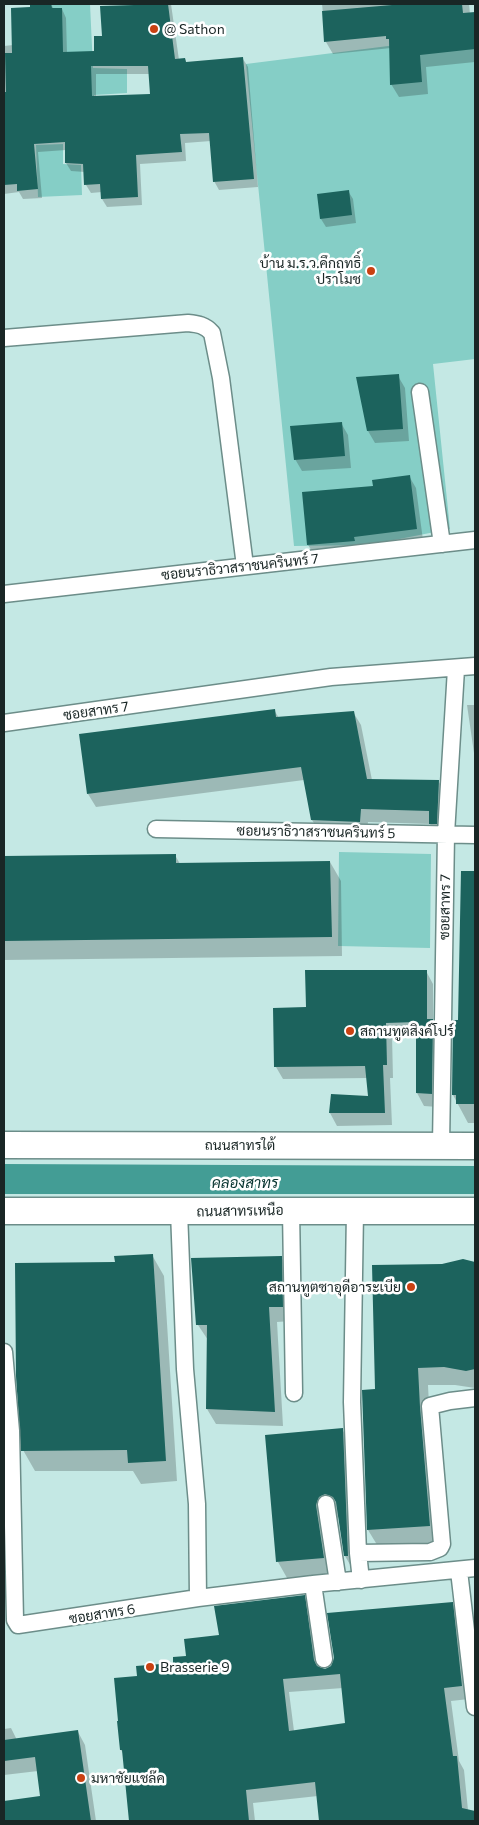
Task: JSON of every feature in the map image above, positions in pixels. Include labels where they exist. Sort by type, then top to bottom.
[{"type":"main road","name":"ถนนสาทรใต้","points":[[4,1145],[475,1146]]},
{"type":"main road","name":"ถนนสาทรเหนือ","points":[[4,1211],[475,1211]]},
{"type":"street","points":[[4,338],[188,323],[200,324],[209,329],[212,333],[222,378],[245,566]]},
{"type":"street","points":[[420,392],[442,544]]},
{"type":"street","name":"ซอยนราธิวาสราชนครินทร์ 7","points":[[4,594],[475,540]]},
{"type":"street","name":"ซอยสาทร 7","points":[[4,723],[331,678],[475,666]]},
{"type":"street","name":"ซอยสาทร 7","points":[[441,1145],[446,834],[456,669]]},
{"type":"street","name":"ซอยนราธิวาสราชนครินทร์ 5","points":[[156,829],[475,835]]},
{"type":"street","points":[[291,1210],[294,1393]]},
{"type":"street","points":[[355,1211],[352,1402],[358,1552],[361,1580]]},
{"type":"street","points":[[178,1212],[185,1369],[197,1504],[198,1598]]},
{"type":"street","name":"ซอยสาทร 6","points":[[4,1352],[12,1431],[15,1620],[17,1624],[23,1626],[198,1598],[313,1584],[467,1569]]},
{"type":"street","points":[[358,1552],[430,1552],[440,1548],[442,1544],[430,1406],[475,1398]]},
{"type":"street","points":[[326,1504],[338,1582]]},
{"type":"street","points":[[467,1569],[475,1708]]},
{"type":"street","points":[[313,1584],[324,1659]]},
{"type":"shaded area","points":[[45,4],[90,4],[93,68],[127,69],[127,93],[94,95],[94,104],[49,39]]},
{"type":"shaded area","name":"บ้าน ม.ร.ว.คึกฤทธิ์ ปราโมช","points":[[475,35],[475,359],[433,364],[450,529],[369,545],[294,546],[246,64]]},
{"type":"shaded area","points":[[63,144],[63,164],[81,165],[82,195],[38,197],[36,145]]},
{"type":"shaded area","points":[[339,852],[431,854],[430,948],[338,946]]},
{"type":"water","name":"คลองสาทร","points":[[4,1164],[475,1166],[475,1194],[4,1194]]},
{"type":"building","points":[[30,4],[51,4],[52,8],[62,8],[63,52],[94,51],[94,36],[102,36],[100,6],[168,4],[175,59],[185,58],[186,62],[243,57],[254,179],[213,182],[209,133],[180,134],[182,152],[136,155],[138,197],[101,199],[100,184],[84,185],[83,164],[65,163],[65,142],[34,144],[38,189],[17,191],[17,184],[4,185],[5,53],[12,53],[11,8],[30,7]],"holes":[[[91,66],[148,66],[150,94],[92,96]]]},
{"type":"building","points":[[392,4],[462,4],[463,13],[475,12],[475,49],[420,55],[422,82],[390,85],[389,39],[386,39],[386,36],[324,42],[322,11]]},
{"type":"building","points":[[349,190],[352,215],[320,219],[317,194]]},
{"type":"building","points":[[399,374],[403,429],[367,431],[356,377]]},
{"type":"building","points":[[342,422],[345,456],[294,460],[290,426]]},
{"type":"building","points":[[410,475],[417,529],[354,537],[355,541],[307,545],[302,492],[373,486],[372,480]]},
{"type":"building","points":[[275,709],[276,717],[354,711],[367,779],[439,780],[437,824],[429,824],[429,811],[361,809],[360,822],[311,820],[301,767],[87,794],[79,734]]},
{"type":"building","points":[[176,854],[176,863],[330,861],[332,937],[4,941],[4,856]]},
{"type":"building","points":[[461,871],[475,871],[475,1104],[456,1104],[456,1095],[452,1095],[453,1020],[458,1020]]},
{"type":"building","points":[[305,970],[427,970],[427,1019],[433,1019],[432,1094],[416,1093],[416,1022],[386,1023],[387,1065],[383,1065],[385,1113],[329,1113],[331,1094],[368,1096],[365,1066],[274,1067],[273,1008],[306,1007]]},
{"type":"building","points":[[153,1254],[166,1461],[128,1463],[127,1450],[21,1451],[16,1376],[15,1263],[115,1262],[114,1256]]},
{"type":"building","points":[[282,1256],[283,1307],[269,1307],[275,1412],[206,1409],[207,1325],[196,1325],[191,1258]]},
{"type":"building","points":[[463,1259],[475,1262],[475,1369],[466,1371],[444,1367],[418,1368],[430,1526],[367,1530],[362,1390],[375,1389],[372,1265],[442,1264]]},
{"type":"building","points":[[343,1428],[348,1556],[344,1556],[336,1502],[333,1497],[325,1494],[319,1497],[316,1505],[324,1558],[276,1562],[265,1435]]},
{"type":"building","points":[[305,1595],[314,1660],[317,1666],[325,1669],[331,1666],[334,1658],[327,1613],[453,1602],[462,1686],[444,1688],[453,1756],[457,1756],[462,1808],[475,1811],[475,1821],[319,1821],[315,1782],[246,1790],[249,1821],[129,1821],[122,1750],[120,1750],[114,1678],[137,1676],[136,1666],[173,1663],[173,1657],[186,1656],[184,1639],[219,1635],[214,1606]],"holes":[[[340,1674],[345,1723],[289,1731],[283,1679]]]},
{"type":"building","points":[[78,1730],[91,1821],[4,1821],[4,1801],[40,1796],[35,1757],[4,1761],[4,1740]]},
{"type":"place","name":"@ Sathon","points":[[154,29]]},
{"type":"place","name":"บ้าน ม.ร.ว.คึกฤทธิ์ ปราโมช","points":[[371,271]]},
{"type":"place","name":"สถานทูตสิงค์โปร์","points":[[350,1031]]},
{"type":"place","name":"สถานทูตซาอุดีอาระเบีย","points":[[411,1287]]},
{"type":"place","name":"Brasserie 9","points":[[150,1667]]},
{"type":"place","name":"มหาชัยแชล๊ค","points":[[81,1778]]}]
